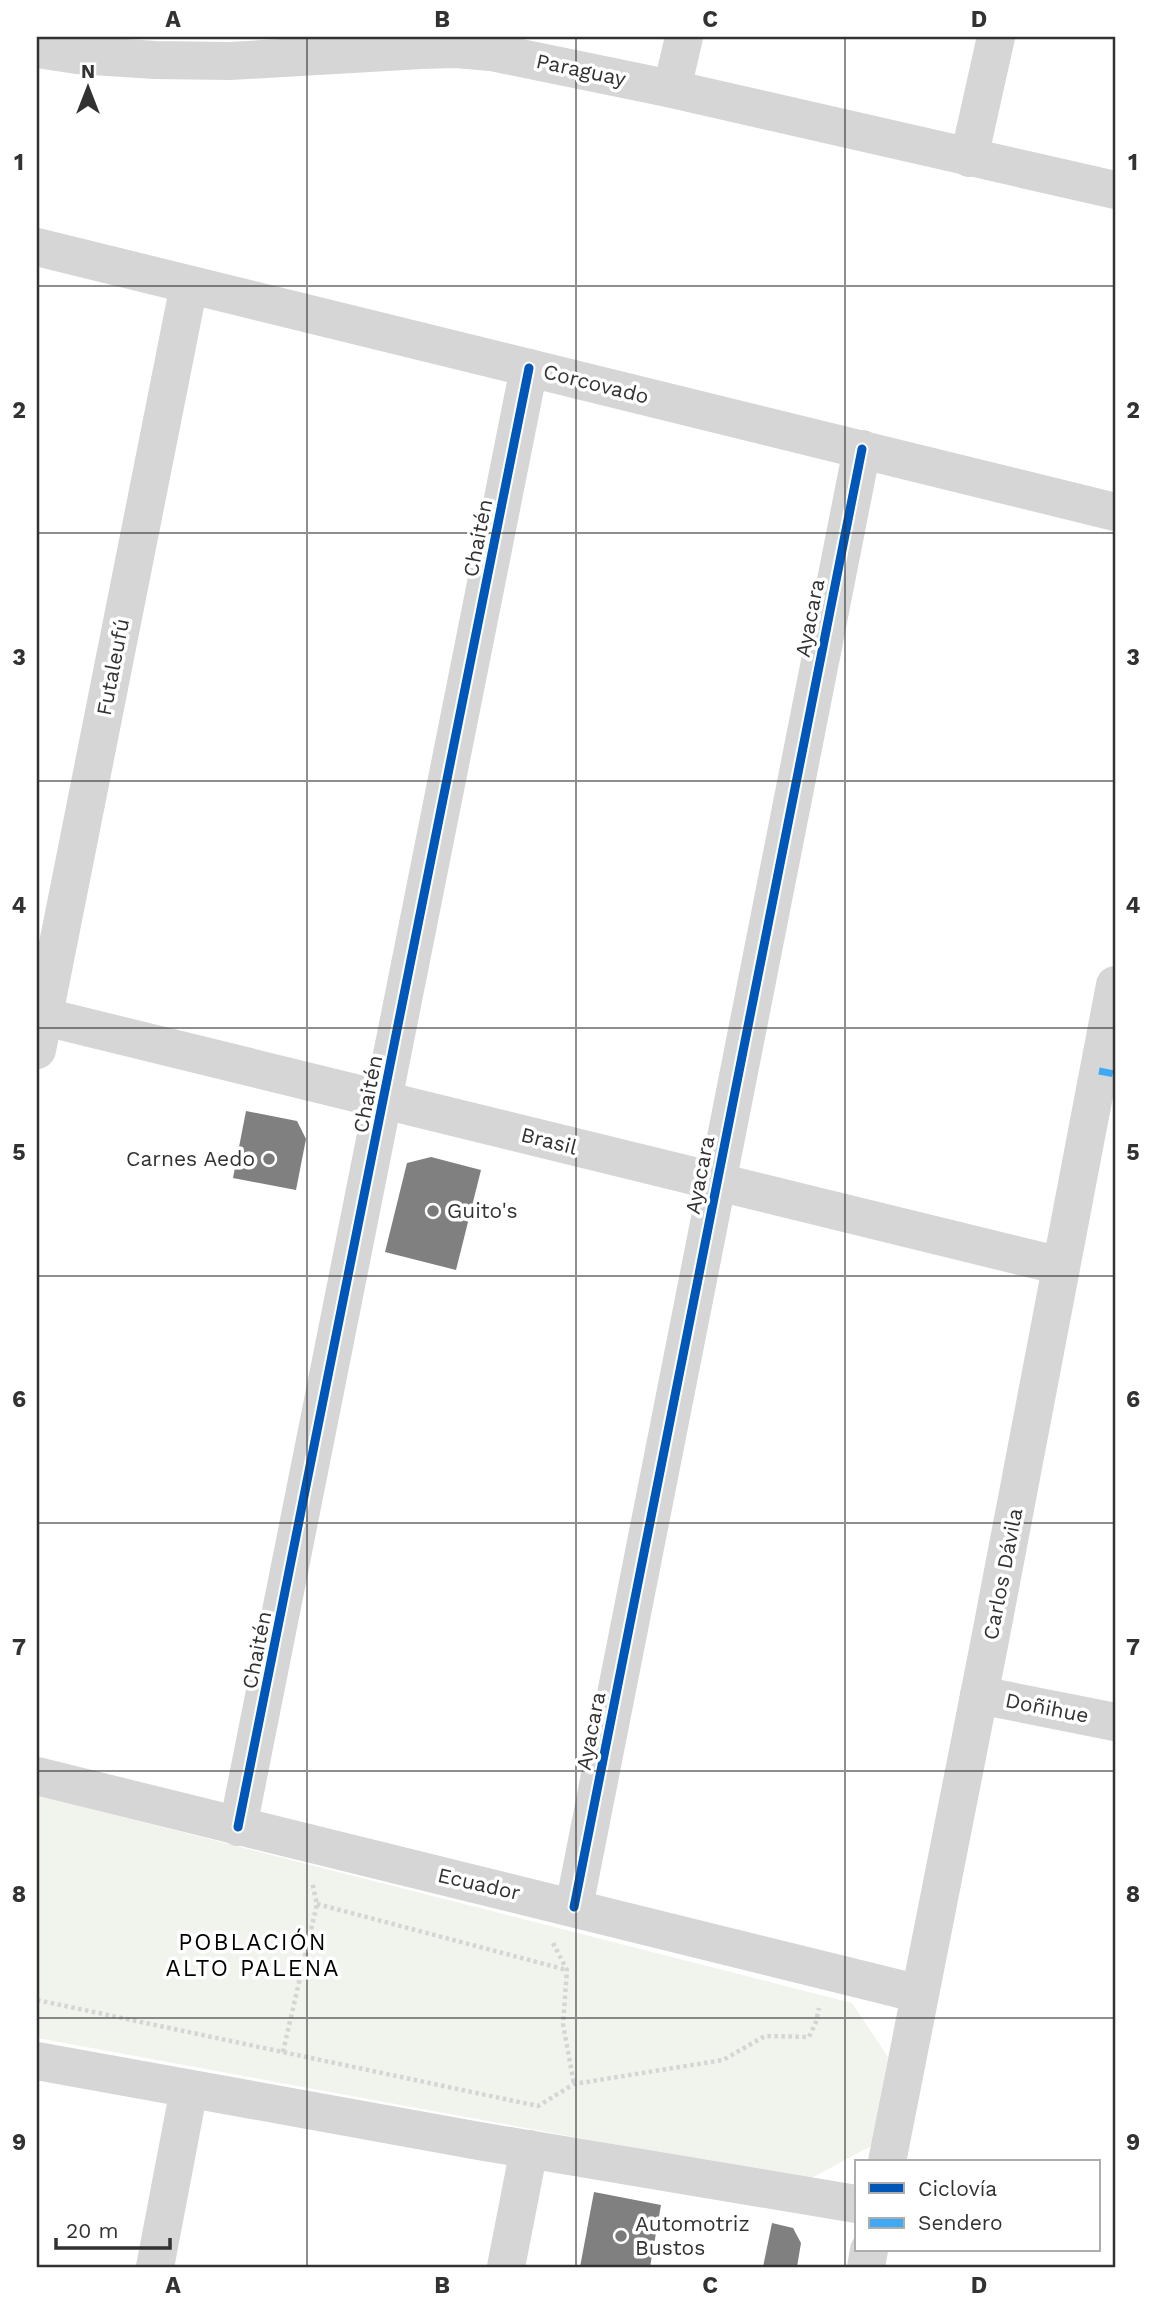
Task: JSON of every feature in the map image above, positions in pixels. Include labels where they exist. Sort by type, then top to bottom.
[{"type":"street","points":[[672,89],[684,37]]},
{"type":"street","points":[[969,158],[996,37]]},
{"type":"street","name":"Paraguay","points":[[37,48],[89,56],[155,61],[230,61],[304,47],[456,49],[526,58],[1115,190]]},
{"type":"street","name":"Corcovado","points":[[37,247],[1115,512]]},
{"type":"street","name":"Futaleufú","points":[[39,1027],[189,285]]},
{"type":"street","name":"Chaitén","points":[[238,1827],[529,368]]},
{"type":"street","name":"Ayacara","points":[[574,1907],[862,449]]},
{"type":"street","name":"Carlos Dávila","points":[[887,2160],[1061,1266],[1107,1072],[1115,985]]},
{"type":"street","name":"Brasil","points":[[39,1027],[384,1101],[1061,1266]]},
{"type":"street","name":"Doñihue","points":[[979,1695],[1115,1722]]},
{"type":"street","name":"Ecuador","points":[[37,1776],[920,1994]]},
{"type":"street","points":[[37,2061],[189,2090],[855,2204]]},
{"type":"street","points":[[155,2267],[189,2090]]},
{"type":"street","points":[[506,2267],[529,2149]]},
{"type":"path","points":[[283,2052],[317,1904],[304,1843]]},
{"type":"path","points":[[534,1897],[567,1970],[563,2024],[574,2084]]},
{"type":"path","points":[[317,1904],[567,1970]]},
{"type":"path","points":[[37,2000],[537,2106],[574,2084],[723,2060],[765,2036],[809,2037],[819,2006],[800,1963]]},
{"type":"shaded area","points":[[37,1795],[852,2003],[888,2057],[871,2146],[808,2180],[37,2038]]},
{"type":"building","name":"Carnes Aedo","points":[[246,1111],[297,1121],[306,1139],[296,1190],[233,1178]]},
{"type":"building","name":"Guito's","points":[[431,1157],[481,1170],[456,1270],[385,1252],[407,1163]]},
{"type":"building","name":"Automotriz Bustos","points":[[594,2192],[661,2205],[650,2267],[580,2267]]},
{"type":"building","points":[[772,2223],[793,2228],[801,2243],[797,2267],[763,2267]]},
{"type":"marked path","points":[[1099,1071],[1115,1074]]},
{"type":"cycle path","points":[[238,1827],[529,368]]},
{"type":"cycle path","points":[[574,1907],[862,449]]},
{"type":"place","name":"Carnes Aedo","points":[[269,1159]]},
{"type":"place","name":"Guito's","points":[[433,1211]]},
{"type":"place","name":"Automotriz Bustos","points":[[621,2236]]},
{"type":"district","name":"POBLACIÓN ALTO PALENA","points":[[253,1955]]}]
